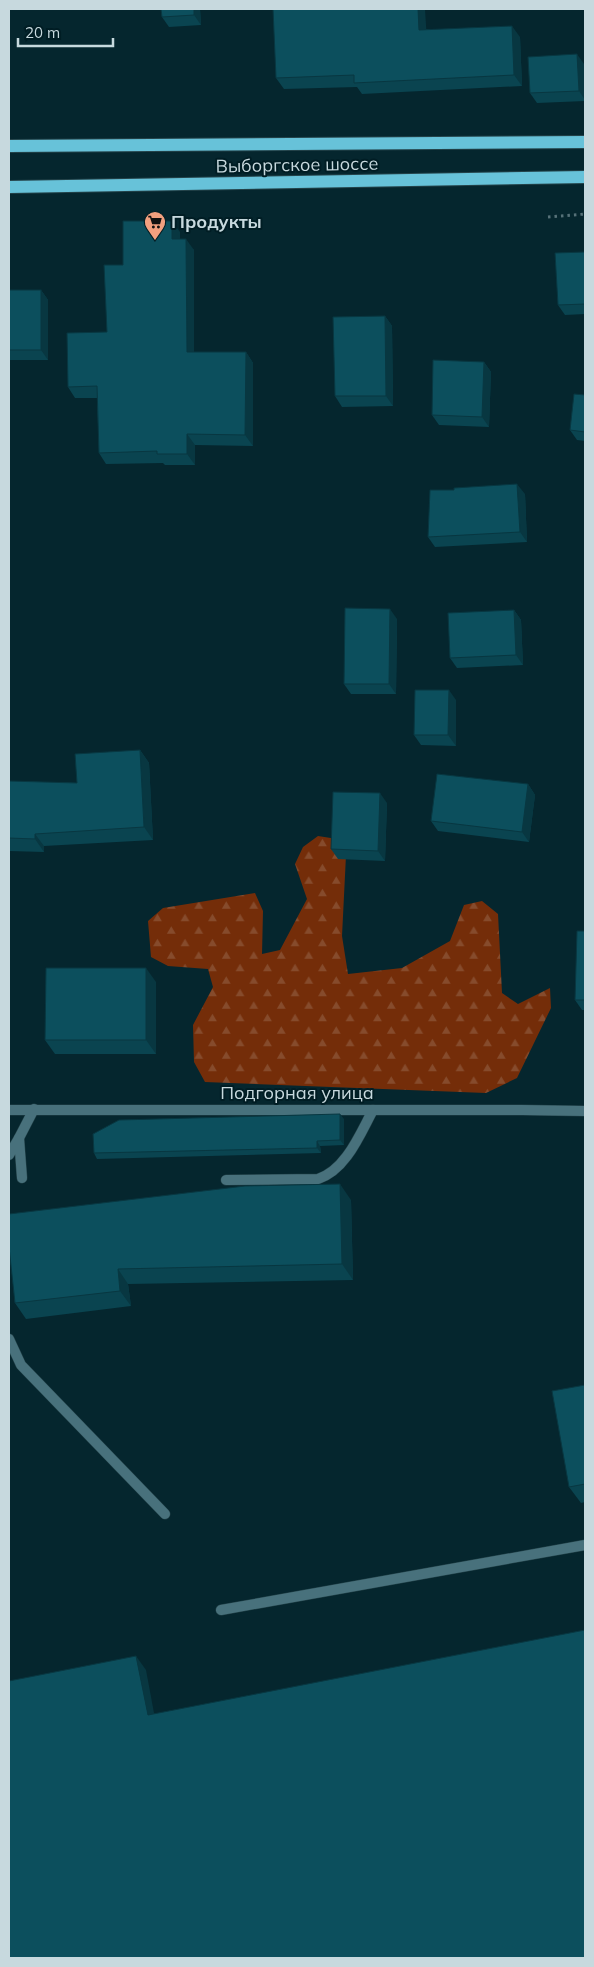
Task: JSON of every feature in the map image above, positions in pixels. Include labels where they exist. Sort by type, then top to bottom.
[{"type":"main road","name":"Выборгское шоссе","points":[[9,146],[585,142]]},
{"type":"main road","name":"Выборгское шоссе","points":[[9,187],[585,177]]},
{"type":"street","points":[[9,1155],[34,1109]]},
{"type":"street","name":"Подгорная улица","points":[[9,1110],[585,1111]]},
{"type":"street","points":[[226,1180],[318,1179],[328,1175],[345,1158],[373,1110]]},
{"type":"street","points":[[19,1138],[22,1178]]},
{"type":"street","points":[[9,1339],[21,1365],[165,1514]]},
{"type":"street","points":[[221,1610],[585,1546]]},
{"type":"path","points":[[548,218],[585,214]]},
{"type":"green space","points":[[318,836],[337,839],[346,855],[342,936],[348,974],[402,968],[450,941],[464,905],[482,901],[498,914],[502,993],[518,1004],[550,988],[551,1008],[517,1078],[486,1093],[205,1082],[194,1062],[193,1025],[213,987],[208,969],[168,966],[151,957],[148,921],[163,908],[255,893],[263,911],[262,954],[280,950],[307,899],[295,864],[303,847]]},
{"type":"building","points":[[161,9],[194,9],[194,15],[162,17]]},
{"type":"building","points":[[273,9],[418,9],[419,30],[512,26],[514,75],[354,83],[354,75],[276,78]]},
{"type":"building","points":[[577,54],[579,91],[530,93],[528,57]]},
{"type":"building","points":[[123,221],[172,221],[172,239],[186,239],[187,352],[246,352],[245,435],[187,434],[187,454],[157,454],[157,451],[99,453],[97,386],[68,387],[67,333],[107,332],[104,265],[123,265]]},
{"type":"building","points":[[585,252],[585,304],[558,305],[555,253]]},
{"type":"building","points":[[9,290],[41,290],[41,350],[9,350]]},
{"type":"building","points":[[385,316],[386,396],[335,396],[333,317]]},
{"type":"building","points":[[433,360],[484,362],[482,417],[432,415]]},
{"type":"building","points":[[574,394],[585,395],[585,432],[570,430]]},
{"type":"building","points":[[517,484],[520,532],[428,537],[430,490],[454,490],[454,488]]},
{"type":"building","points":[[345,608],[390,609],[389,684],[344,684]]},
{"type":"building","points":[[514,610],[516,655],[450,658],[448,613]]},
{"type":"building","points":[[415,690],[449,690],[448,735],[414,735]]},
{"type":"building","points":[[140,750],[144,827],[35,834],[35,839],[9,838],[9,781],[77,783],[75,754]]},
{"type":"building","points":[[437,774],[528,784],[522,832],[431,821]]},
{"type":"building","points":[[333,792],[380,793],[378,851],[331,849]]},
{"type":"building","points":[[577,931],[585,931],[585,1000],[575,1000]]},
{"type":"building","points":[[46,968],[146,968],[146,1040],[45,1040]]},
{"type":"building","points":[[340,1114],[340,1140],[317,1141],[317,1148],[94,1153],[93,1134],[119,1120]]},
{"type":"building","points":[[340,1184],[342,1264],[118,1269],[120,1291],[15,1303],[9,1247],[9,1214],[245,1186]]},
{"type":"building","points":[[585,1385],[585,1484],[569,1487],[552,1391]]},
{"type":"building","points":[[585,1630],[585,1958],[9,1958],[9,1681],[136,1656],[148,1715]]},
{"type":"place","name":"Продукты","points":[[155,241]]}]
